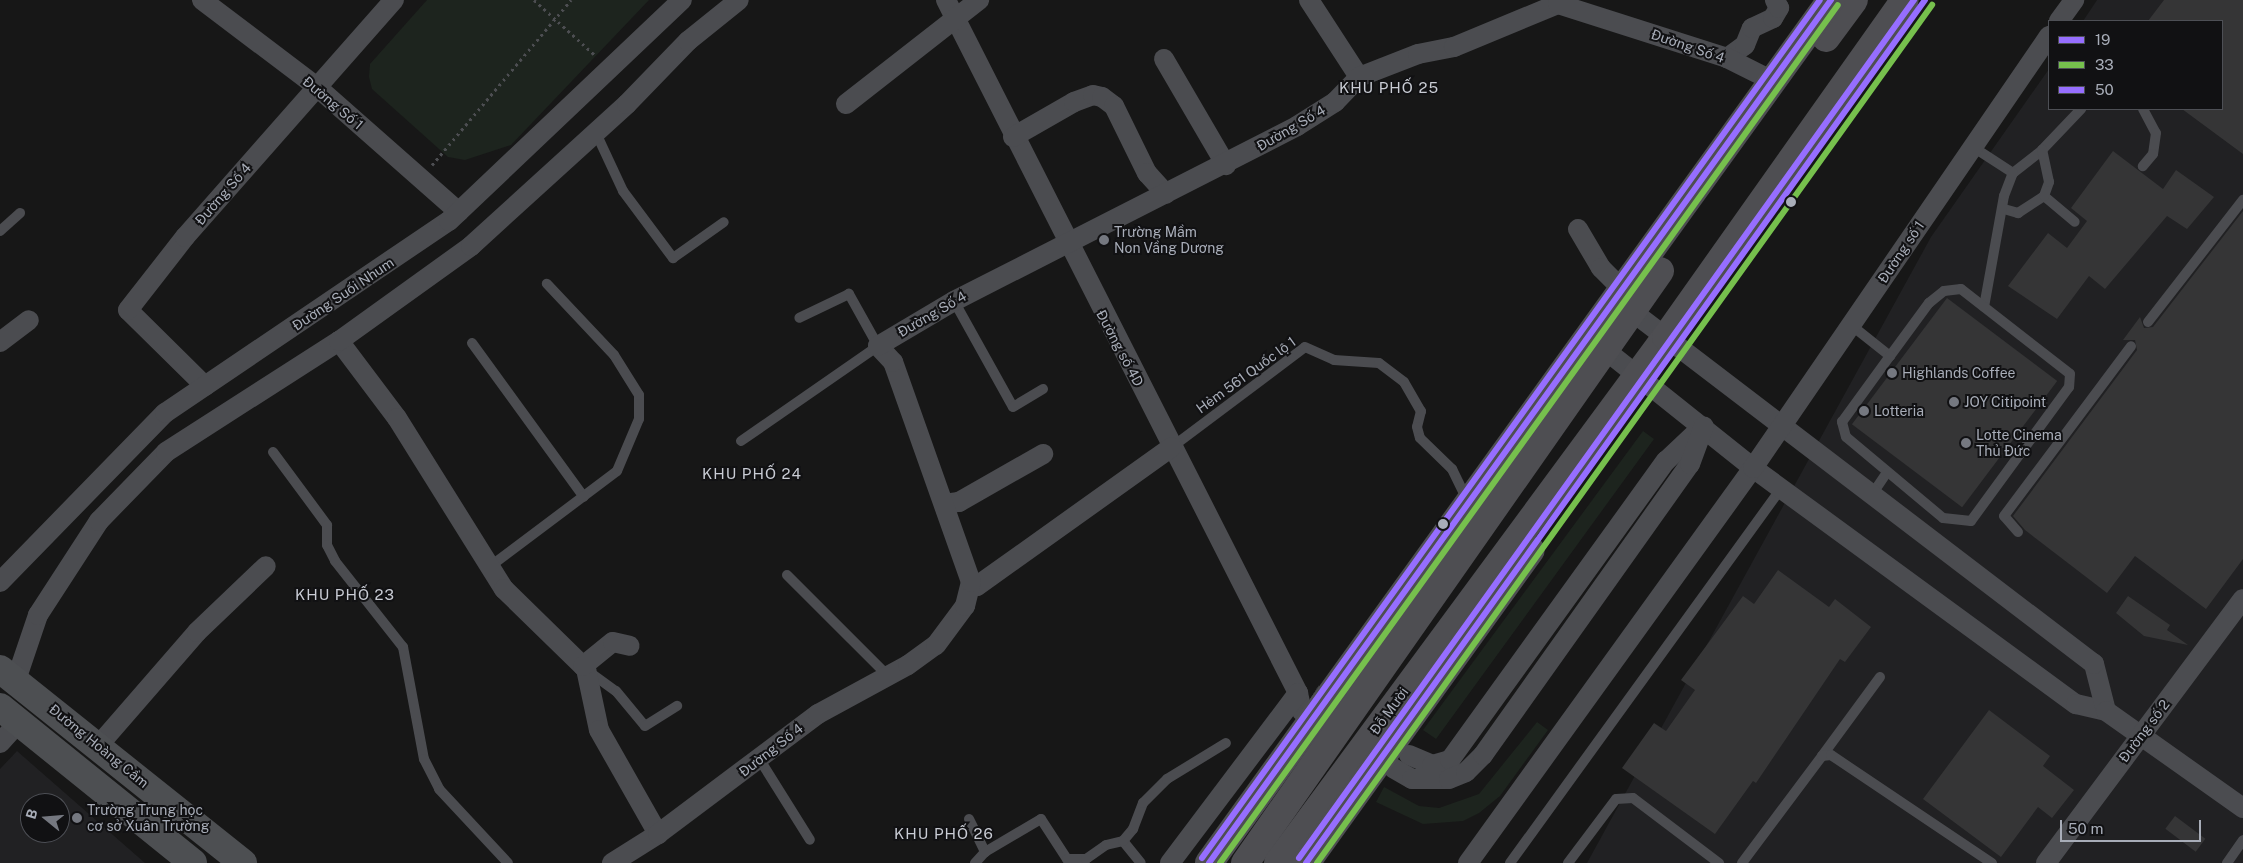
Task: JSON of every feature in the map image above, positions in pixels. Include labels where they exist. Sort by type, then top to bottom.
[{"type":"highway","points":[[1245,863],[1298,788],[1773,81],[1831,0]]},
{"type":"highway","points":[[1626,300],[1854,0]]},
{"type":"highway","name":"Đỗ Mười","points":[[1673,342],[1905,0]]},
{"type":"highway","name":"Đỗ Mười","points":[[1278,863],[1311,817],[1645,380],[1925,0]]},
{"type":"highway","points":[[1209,863],[1468,501],[1596,343]]},
{"type":"highway","name":"Đỗ Mười","points":[[1306,863],[1645,380]]},
{"type":"highway","points":[[1226,863],[1298,788]]},
{"type":"highway","points":[[1290,863],[1311,817]]},
{"type":"main road","name":"Đường Hoàng Cầm","points":[[8,674],[243,863]]},
{"type":"main road","points":[[10,714],[193,863]]},
{"type":"street","name":"Đường Số 1","points":[[202,0],[317,87],[459,212]]},
{"type":"street","name":"Đường Số 4","points":[[205,386],[128,310],[185,237],[394,0]]},
{"type":"street","name":"Đường Suối Nhum","points":[[0,582],[158,419],[394,261],[459,212],[682,0]]},
{"type":"street","points":[[8,674],[38,615],[99,521],[166,452],[339,341],[471,246],[596,133],[688,42],[739,0]]},
{"type":"street","name":"Đường số 4D","points":[[946,0],[1066,243],[1304,700],[1170,863]]},
{"type":"street","points":[[846,104],[979,0]]},
{"type":"street","points":[[1308,0],[1359,77]]},
{"type":"street","points":[[1727,58],[1745,45],[1752,28],[1773,18],[1779,8],[1775,0]]},
{"type":"street","points":[[2060,20],[2074,0]]},
{"type":"street","name":"Đường Số 4","points":[[878,346],[954,301],[1066,243],[1226,165],[1335,102],[1359,77],[1418,54],[1454,47],[1563,3],[1727,58],[1773,81]]},
{"type":"street","name":"Đường số 1","points":[[1468,863],[1753,468],[2048,37]]},
{"type":"street","points":[[1164,59],[1226,165]]},
{"type":"street","points":[[1013,137],[1074,102],[1093,95],[1102,97],[1114,106],[1147,173],[1166,194]]},
{"type":"street","points":[[1578,229],[1601,268],[1626,300],[1673,342],[1871,496],[2094,664],[2106,711]]},
{"type":"street","points":[[0,342],[30,320]]},
{"type":"street","points":[[339,341],[397,418],[492,565],[504,589],[584,667],[599,730],[658,834]]},
{"type":"street","points":[[1596,343],[1704,426],[1753,468],[2076,704],[2106,711],[2243,808]]},
{"type":"street","points":[[878,346],[894,362],[971,582],[978,586],[1172,447]]},
{"type":"street","points":[[1409,754],[1432,765],[1450,760],[1666,461],[1704,426]]},
{"type":"street","points":[[1393,768],[1412,778],[1449,779],[1466,772],[1483,755],[1690,464],[1704,426]]},
{"type":"street","points":[[944,504],[959,502],[1043,454]]},
{"type":"street","points":[[98,746],[197,632],[266,566]]},
{"type":"street","name":"Đường Số 4","points":[[612,863],[658,834],[760,760],[818,714],[889,677],[936,644],[965,606],[971,582]]},
{"type":"street","name":"Đường số 2","points":[[2046,863],[2243,599]]},
{"type":"street","points":[[584,667],[613,642],[630,646]]},
{"type":"street","points":[[0,742],[10,714]]},
{"type":"lane","points":[[1984,307],[2013,173],[2042,150],[2080,110]]},
{"type":"lane","points":[[2143,110],[2156,133],[2153,154],[2143,166]]},
{"type":"lane","points":[[596,133],[623,191],[673,258],[724,222]]},
{"type":"lane","points":[[1973,146],[2013,173]]},
{"type":"lane","points":[[2004,209],[2018,213],[2044,196],[2049,182],[2042,150]]},
{"type":"lane","points":[[2044,196],[2075,222]]},
{"type":"lane","points":[[2148,322],[2243,200]]},
{"type":"lane","points":[[0,231],[20,213]]},
{"type":"lane","points":[[492,565],[584,497],[621,465],[639,419],[639,395],[596,331],[547,284]]},
{"type":"lane","points":[[1961,289],[2070,374],[2069,387],[1971,521],[1943,518],[1846,437],[1842,422],[1890,356],[1929,303],[1944,291],[1961,289]]},
{"type":"lane","points":[[741,441],[878,346],[848,294],[799,318]]},
{"type":"lane","points":[[954,301],[1013,407],[1043,389]]},
{"type":"lane","points":[[1851,325],[1890,356]]},
{"type":"lane","points":[[472,342],[584,497]]},
{"type":"lane","points":[[2018,532],[2004,516],[2131,346]]},
{"type":"lane","name":"Hẻm 561 Quốc lộ 1","points":[[1172,447],[1305,347],[1334,360],[1380,363],[1404,382],[1422,411],[1417,427],[1420,438],[1452,469],[1468,501]]},
{"type":"lane","points":[[273,452],[327,525],[327,545],[335,561],[403,647],[424,759],[439,789],[508,863]]},
{"type":"lane","points":[[1871,496],[1887,472]]},
{"type":"lane","points":[[1510,863],[1781,488]]},
{"type":"lane","points":[[787,575],[889,677]]},
{"type":"lane","points":[[584,667],[616,691],[645,726],[677,706]]},
{"type":"lane","points":[[1742,863],[1880,678]]},
{"type":"lane","points":[[975,863],[985,852],[1041,819],[1067,859],[1086,858],[1106,845],[1123,841],[1133,829],[1143,803],[1167,779],[1226,743]]},
{"type":"lane","points":[[1822,756],[1832,755],[1992,863]]},
{"type":"lane","points":[[760,760],[810,840]]},
{"type":"lane","points":[[1568,863],[1616,799],[1633,798],[1719,863]]},
{"type":"lane","points":[[968,820],[985,852]]},
{"type":"lane","points":[[2227,863],[2243,840]]},
{"type":"lane","points":[[1123,841],[1141,863]]},
{"type":"path","points":[[534,0],[610,68]]},
{"type":"path","points":[[420,178],[571,0]]},
{"type":"shaded area","points":[[427,0],[649,0],[511,145],[465,160],[448,157],[372,89],[369,77],[370,64]]},
{"type":"shaded area","points":[[2097,0],[2243,0],[2243,863],[1587,863],[1931,237],[2048,70],[2048,110],[2223,110],[2223,20],[2084,20]]},
{"type":"shaded area","points":[[1643,431],[1654,439],[1436,739],[1423,730]]},
{"type":"shaded area","points":[[1537,722],[1548,730],[1500,796],[1479,813],[1463,821],[1423,824],[1376,802],[1384,787],[1419,806],[1439,808],[1479,794]]},
{"type":"shaded area","name":"Trường Trung học cơ sở Xuân Trường","points":[[17,751],[65,793],[20,793],[20,843],[70,843],[70,797],[145,863],[0,863],[0,769]]},
{"type":"building","points":[[2164,0],[2243,0],[2243,154],[2183,110],[2223,110],[2223,20],[2149,20]]},
{"type":"building","points":[[2113,151],[2163,189],[2176,170],[2214,197],[2187,229],[2167,216],[2105,289],[2089,276],[2057,319],[2008,286],[2048,233],[2067,248],[2087,221],[2071,208]]},
{"type":"building","points":[[2243,211],[2243,559],[2206,609],[2135,556],[2107,593],[2025,530],[2013,516],[2137,350],[2135,340],[2123,340],[2140,317],[2144,328],[2153,327]]},
{"type":"building","name":"JOY Citipoint","points":[[1947,298],[2057,381],[1962,507],[1852,424]]},
{"type":"building","points":[[1778,570],[1829,607],[1835,599],[1871,627],[1845,662],[1840,659],[1756,783],[1753,781],[1715,834],[1622,768],[1654,723],[1666,731],[1695,690],[1681,680],[1743,596],[1754,604]]},
{"type":"building","points":[[2128,596],[2170,625],[2167,630],[2188,645],[2144,636],[2116,613]]},
{"type":"building","points":[[1989,710],[2050,756],[2043,766],[2074,790],[2052,818],[2038,807],[2001,857],[1923,799]]},
{"type":"building","points":[[2175,816],[2205,839],[2196,852],[2165,829]]},
{"type":"tunnel","points":[[1313,694],[1386,740]]},
{"type":"transit line","name":"50","points":[[1202,858],[1820,0]]},
{"type":"transit line","name":"19","points":[[1209,863],[1831,0]]},
{"type":"transit line","name":"50","points":[[1299,858],[1914,0]]},
{"type":"transit line","name":"19","points":[[1306,863],[1925,0]]},
{"type":"transit line","name":"33","points":[[1220,863],[1838,5]]},
{"type":"transit line","name":"33","points":[[1317,863],[1932,5]]},
{"type":"place","name":"Trường Mầm Non Vầng Dương","points":[[1104,240]]},
{"type":"place","name":"Highlands Coffee","points":[[1892,373]]},
{"type":"place","name":"JOY Citipoint","points":[[1954,402]]},
{"type":"place","name":"Lotteria","points":[[1864,411]]},
{"type":"place","name":"Lotte Cinema Thủ Đức","points":[[1966,443]]},
{"type":"place","name":"Trường Trung học cơ sở Xuân Trường","points":[[77,818]]},
{"type":"district","name":"KHU PHỐ 25","points":[[1389,88]]},
{"type":"district","name":"KHU PHỐ 24","points":[[752,474]]},
{"type":"district","name":"KHU PHỐ 23","points":[[345,595]]},
{"type":"district","name":"KHU PHỐ 26","points":[[944,834]]}]
